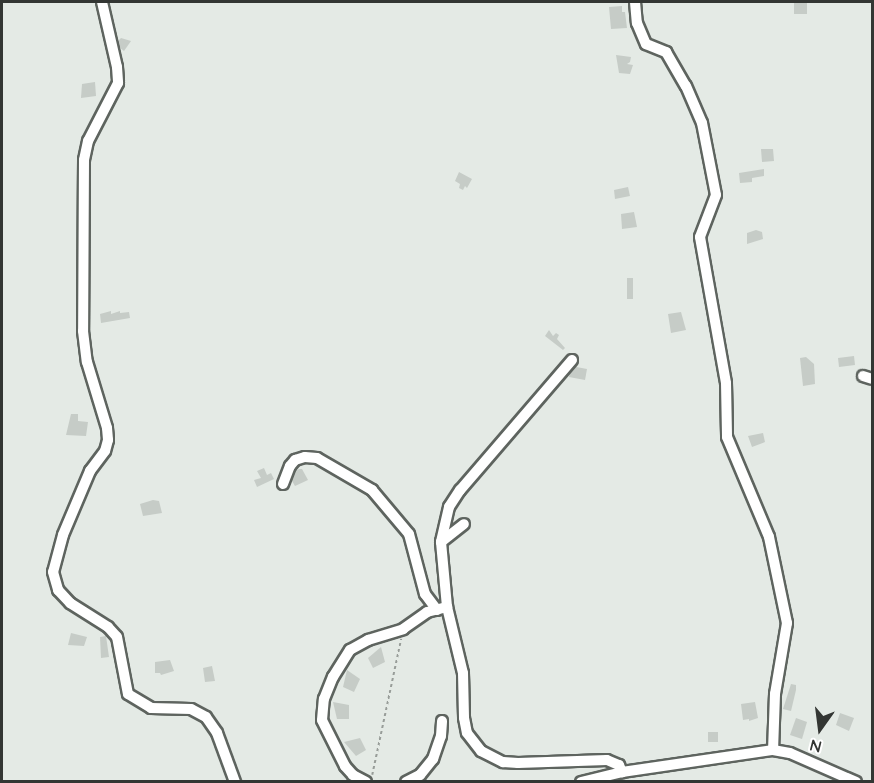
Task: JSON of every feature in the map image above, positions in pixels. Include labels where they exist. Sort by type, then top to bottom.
[{"type":"street","points":[[102,2],[117,68],[118,83],[88,141],[84,160],[83,331],[87,362],[107,428],[108,440],[105,451],[90,471],[72,513],[53,572],[58,590],[70,603],[108,627],[117,637],[129,694],[139,703],[151,708],[191,709],[206,717],[217,733],[235,782]]},
{"type":"street","points":[[634,2],[637,23],[646,45],[666,52],[686,86],[702,123],[716,195],[700,237],[726,383],[727,437],[769,537],[787,623],[775,694],[773,750]]},
{"type":"street","points":[[572,360],[460,490],[449,507],[441,542],[442,608],[463,673],[464,718],[467,732],[481,752],[503,762],[518,764],[608,760],[619,765],[622,772]]},
{"type":"street","points":[[283,484],[290,466],[296,460],[305,457],[317,458],[352,476],[372,490],[409,534],[425,594],[442,608]]},
{"type":"street","points":[[441,542],[464,524]]},
{"type":"street","points":[[366,782],[353,775],[345,766],[326,731],[322,720],[324,699],[340,663],[350,650],[375,637],[403,629],[416,617],[442,608]]},
{"type":"street","points":[[406,782],[420,774],[434,759],[440,742],[442,721]]},
{"type":"street","points":[[581,782],[622,772],[773,750],[790,753],[856,782]]},
{"type":"path","points":[[371,782],[403,629]]},
{"type":"building","points":[[794,3],[807,3],[807,14],[794,14]]},
{"type":"building","points":[[622,6],[627,28],[611,29],[609,7]]},
{"type":"building","points":[[121,38],[131,41],[124,51],[115,44]]},
{"type":"building","points":[[616,55],[631,57],[627,64],[633,65],[630,74],[619,73]]},
{"type":"building","points":[[95,82],[96,96],[81,98],[82,84]]},
{"type":"building","points":[[761,149],[773,149],[774,161],[762,162]]},
{"type":"building","points":[[764,169],[764,176],[752,178],[752,182],[740,183],[739,173]]},
{"type":"building","points":[[459,172],[472,179],[467,188],[465,186],[463,190],[455,181]]},
{"type":"building","points":[[628,187],[630,196],[615,199],[614,190]]},
{"type":"building","points":[[634,212],[637,227],[622,229],[621,214]]},
{"type":"building","points":[[756,230],[762,232],[763,239],[747,244],[747,233]]},
{"type":"building","points":[[627,278],[633,278],[633,299],[627,299]]},
{"type":"building","points":[[111,311],[111,314],[120,311],[120,313],[129,312],[130,318],[101,323],[100,314]]},
{"type":"building","points":[[681,312],[686,330],[671,333],[668,314]]},
{"type":"building","points":[[549,330],[553,336],[556,333],[559,335],[557,339],[565,348],[563,350],[545,336]]},
{"type":"building","points":[[854,356],[855,365],[839,367],[838,358]]},
{"type":"building","points":[[806,357],[814,364],[815,384],[803,386],[800,358]]},
{"type":"building","points":[[571,366],[587,369],[585,380],[569,377]]},
{"type":"building","points":[[71,414],[78,414],[78,421],[88,422],[86,436],[66,435]]},
{"type":"building","points":[[763,433],[765,442],[752,447],[748,436]]},
{"type":"building","points":[[264,468],[267,475],[271,473],[274,479],[257,487],[254,480],[261,478],[257,471]]},
{"type":"building","points":[[302,469],[308,480],[295,486],[289,476]]},
{"type":"building","points":[[153,500],[159,501],[162,513],[143,516],[140,504]]},
{"type":"building","points":[[71,633],[87,637],[84,646],[68,645]]},
{"type":"building","points":[[106,636],[109,657],[101,658],[100,637]]},
{"type":"building","points":[[381,647],[385,662],[373,668],[368,658]]},
{"type":"building","points":[[170,660],[174,671],[161,675],[155,673],[155,662]]},
{"type":"building","points":[[212,666],[215,681],[205,682],[203,668]]},
{"type":"building","points":[[347,670],[360,679],[354,692],[343,687]]},
{"type":"building","points":[[791,684],[796,685],[796,690],[791,711],[783,709]]},
{"type":"building","points":[[333,702],[349,705],[349,719],[337,719]]},
{"type":"building","points":[[755,702],[758,718],[743,720],[741,704]]},
{"type":"building","points":[[840,713],[854,718],[849,731],[836,725]]},
{"type":"building","points":[[796,718],[807,722],[802,739],[790,735]]},
{"type":"building","points":[[708,732],[718,732],[718,742],[708,742]]},
{"type":"building","points":[[360,738],[366,750],[356,756],[344,742]]}]
